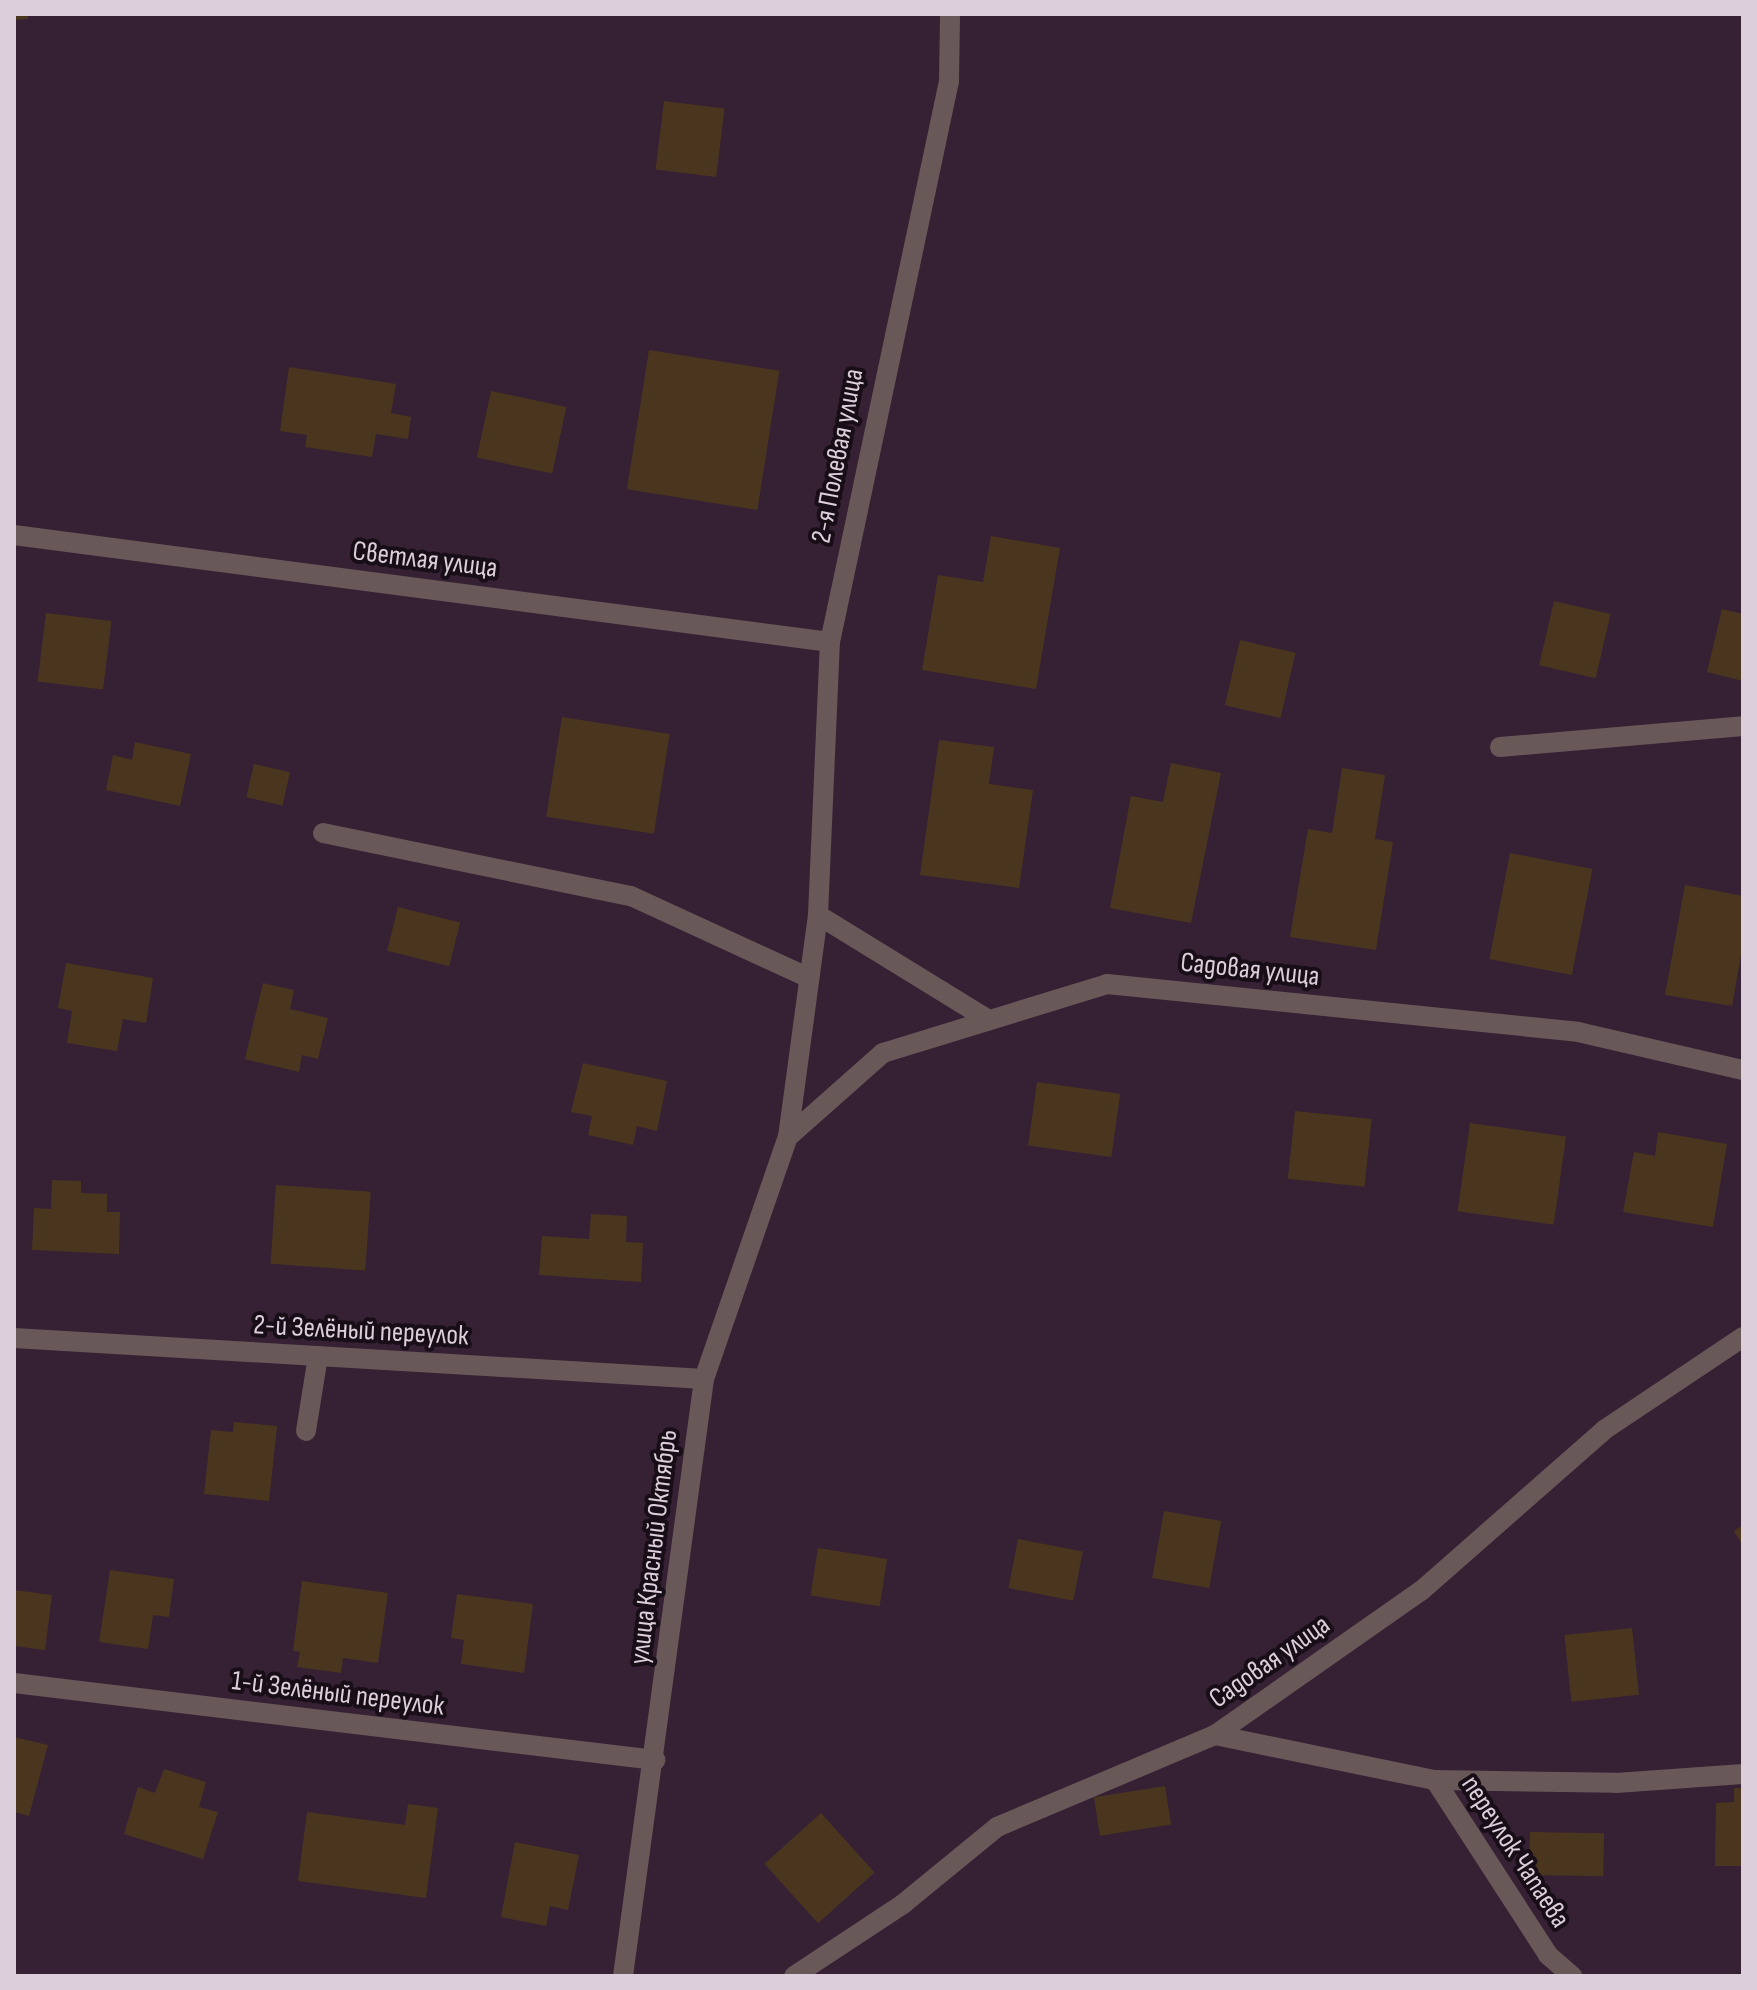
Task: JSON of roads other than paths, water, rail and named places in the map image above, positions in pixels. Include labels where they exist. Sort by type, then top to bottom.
[{"type":"street","name":"2-я Полевая улица","points":[[809,978],[818,915],[830,642],[949,81],[950,14]]},
{"type":"street","name":"Светлая улица","points":[[14,535],[830,642]]},
{"type":"street","points":[[1500,747],[1743,726]]},
{"type":"street","points":[[323,833],[631,896],[809,978]]},
{"type":"street","points":[[818,915],[989,1020]]},
{"type":"street","name":"улица Красный Октябрь","points":[[623,1976],[655,1760],[704,1379],[788,1137],[809,978]]},
{"type":"street","name":"Садовая улица","points":[[788,1137],[883,1053],[1107,984],[1578,1032],[1743,1070]]},
{"type":"street","name":"Садовая улица","points":[[794,1976],[903,1904],[997,1827],[1215,1735],[1421,1591],[1604,1430],[1743,1337]]},
{"type":"street","name":"2-й Зелёный переулок","points":[[14,1338],[704,1379]]},
{"type":"street","points":[[306,1431],[318,1356]]},
{"type":"street","name":"1-й Зелёный переулок","points":[[14,1683],[655,1760]]},
{"type":"street","name":"переулок Чапаева","points":[[1215,1735],[1435,1780],[1548,1955],[1572,1976]]},
{"type":"street","points":[[1435,1780],[1616,1783],[1743,1774]]}]
